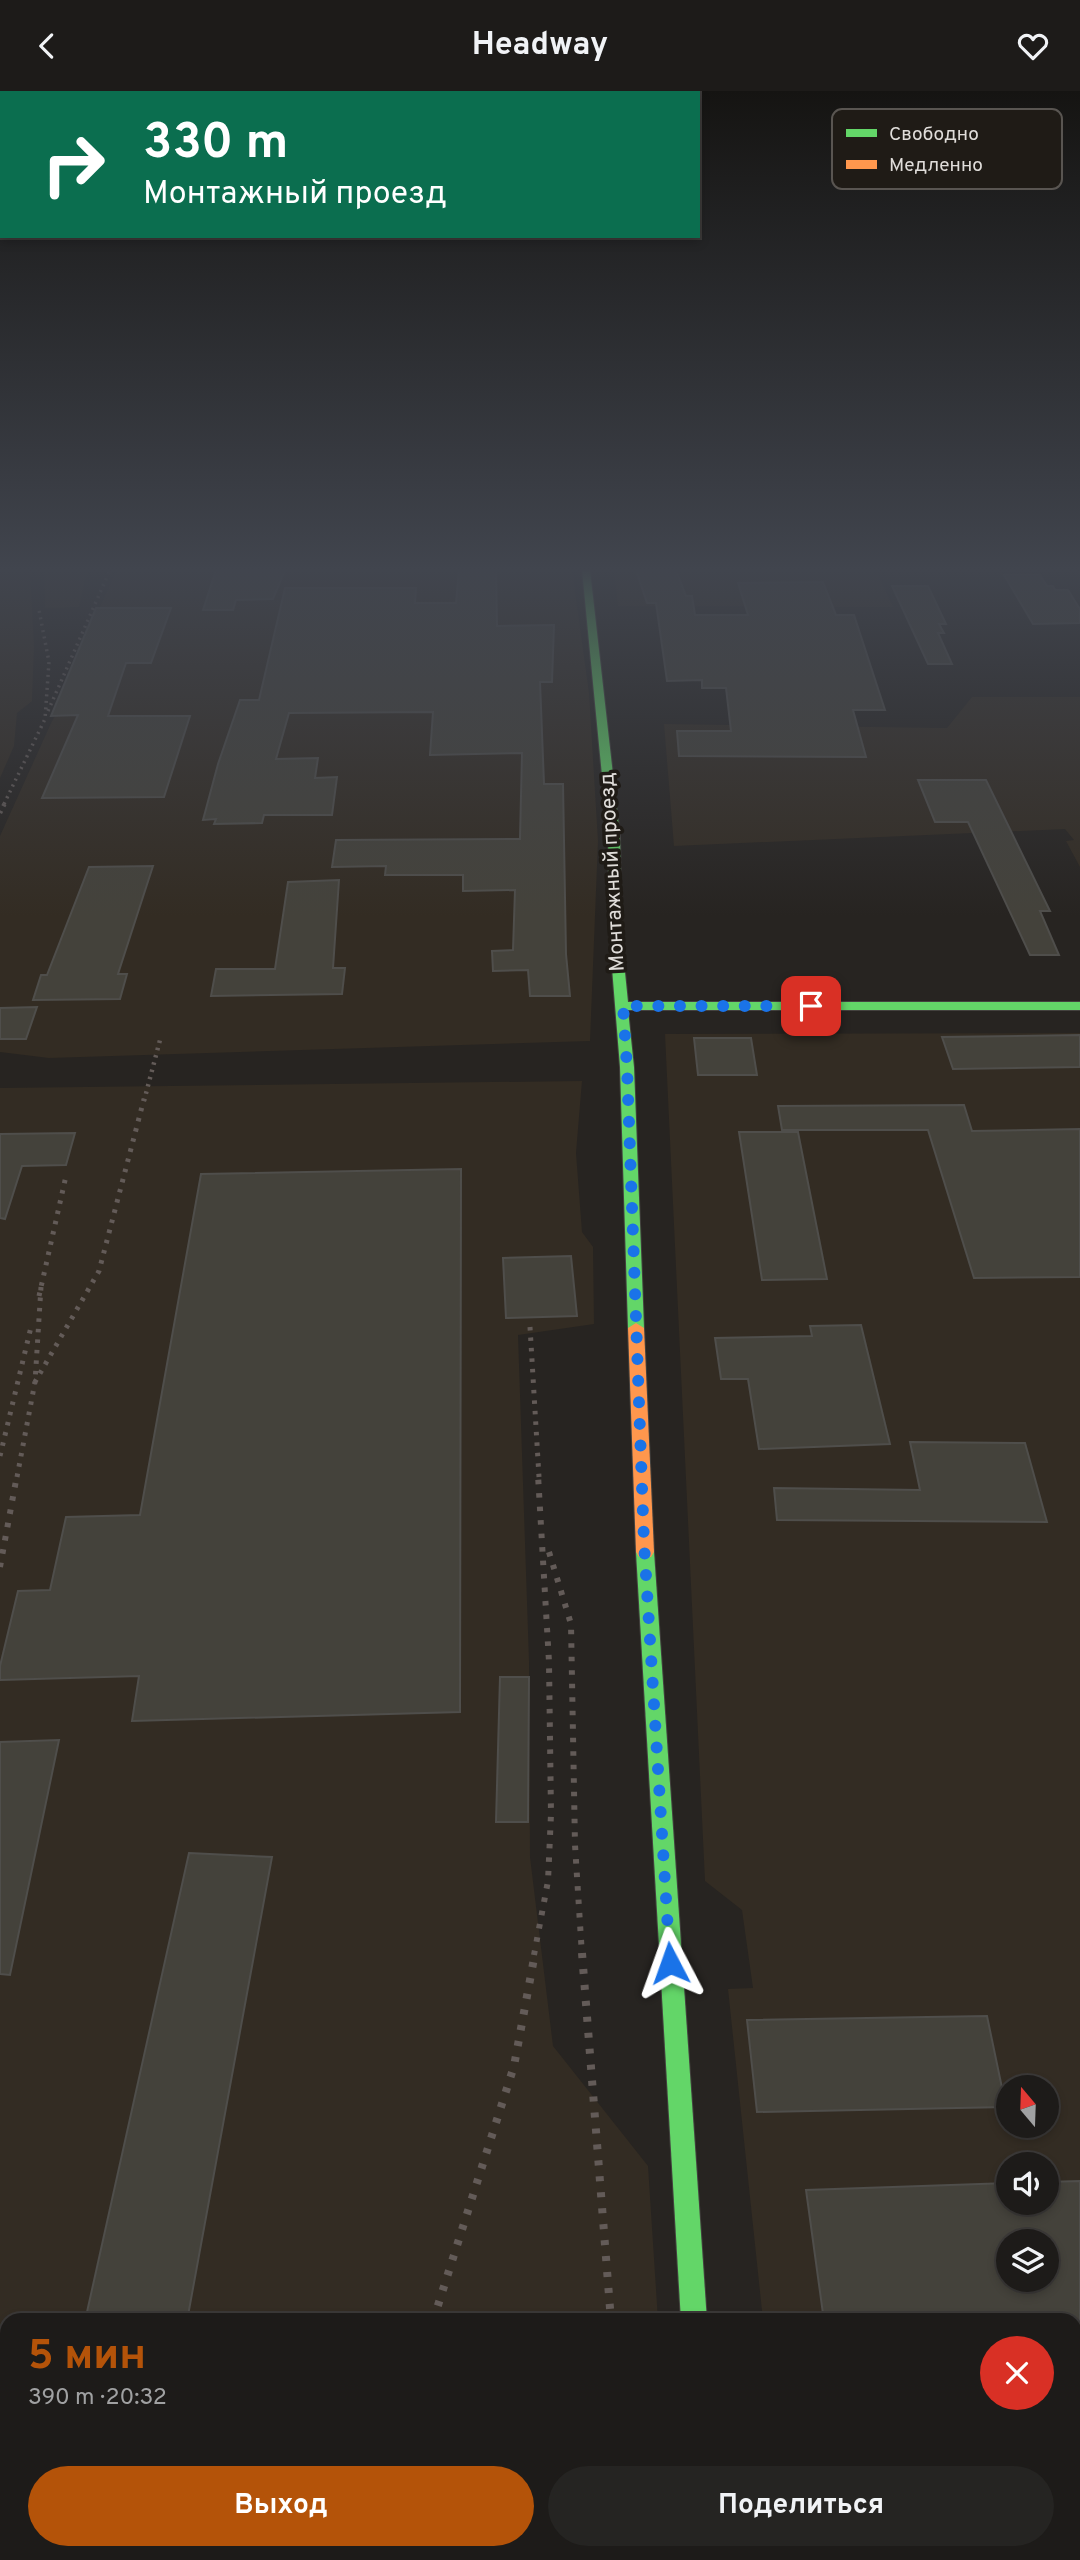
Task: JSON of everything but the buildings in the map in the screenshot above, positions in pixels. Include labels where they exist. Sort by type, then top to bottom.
[{"type":"street","name":"Монтажный проезд","points":[[598,685],[614,837],[615,943],[623,1006],[645,1557],[693,2313]]},
{"type":"street","name":"Монтажный проезд","points":[[623,1006],[1080,1006]]},
{"type":"shaded area","points":[[0,685],[33,685],[32,701],[17,713],[14,746],[0,778]]},
{"type":"shaded area","points":[[67,685],[588,685],[598,841],[590,1041],[49,1058],[0,1052],[0,836],[52,721],[61,707]]},
{"type":"shaded area","points":[[972,697],[1080,697],[1080,867],[1066,841],[1074,840],[1065,829],[674,846],[664,724],[947,728]]},
{"type":"shaded area","points":[[1080,1033],[1080,2313],[762,2313],[728,1989],[753,1988],[742,1910],[705,1881],[665,1034]]},
{"type":"shaded area","points":[[582,1081],[576,1153],[582,1232],[593,1247],[594,1324],[518,1335],[529,1661],[530,1857],[553,2046],[648,2166],[658,2313],[0,2313],[0,1088]]},
{"type":"railway","points":[[4,804],[45,719],[47,685]]},
{"type":"railway","points":[[48,711],[59,685]]},
{"type":"railway","points":[[0,813],[5,803]]},
{"type":"railway","points":[[144,1101],[160,1040]]},
{"type":"railway","points":[[35,1382],[99,1271],[144,1099]]},
{"type":"railway","points":[[41,1287],[66,1176]]},
{"type":"railway","points":[[35,1382],[41,1287]]},
{"type":"railway","points":[[39,1296],[41,1287]]},
{"type":"railway","points":[[0,1456],[31,1327]]},
{"type":"railway","points":[[530,1327],[539,1477]]},
{"type":"railway","points":[[17,1477],[35,1382]]},
{"type":"railway","points":[[0,1567],[17,1475]]},
{"type":"railway","points":[[534,1955],[548,1881],[551,1814],[549,1662],[538,1475]]},
{"type":"railway","points":[[549,1552],[571,1624],[575,1845],[582,1955]]},
{"type":"railway","points":[[436,2313],[514,2066],[535,1953]]},
{"type":"railway","points":[[582,1953],[610,2313]]},
{"type":"traffic: fast","points":[[598,685],[614,837],[616,943],[627,1067],[636,1328]]},
{"type":"traffic: fast","points":[[623,1006],[1080,1006]]},
{"type":"traffic: fast","points":[[645,1552],[693,2313]]},
{"type":"traffic: slow","points":[[636,1328],[645,1552]]},
{"type":"route","points":[[670,1963],[644,1543],[623,1006],[811,1006]]}]
